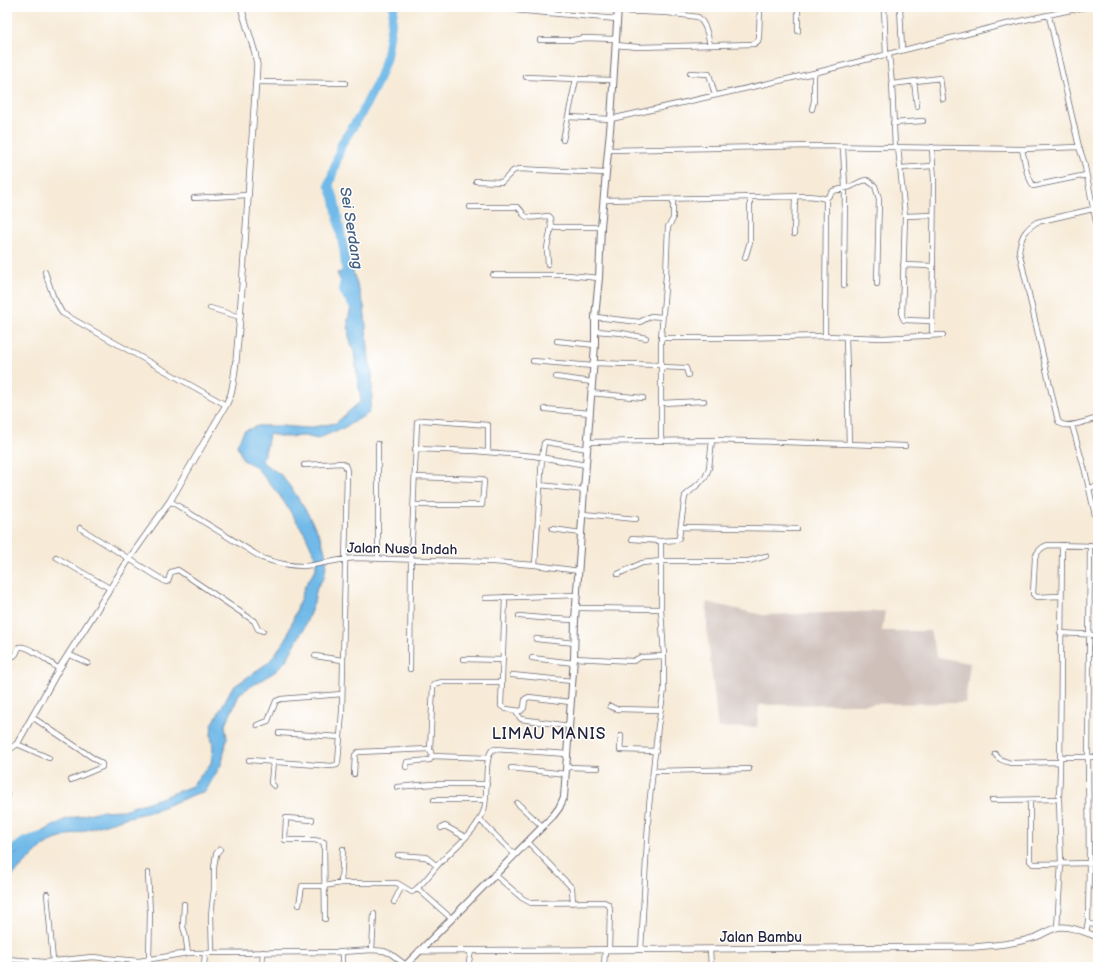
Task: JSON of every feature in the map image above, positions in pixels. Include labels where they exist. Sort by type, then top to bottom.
[{"type":"main road","points":[[405,966],[494,874],[528,842],[563,802],[567,767],[575,620],[595,345],[595,317],[599,278],[601,227],[618,9]]},
{"type":"street","points":[[7,751],[17,744],[59,669],[70,655],[130,559],[170,500],[226,404],[230,394],[235,372],[240,317],[257,65],[241,7]]},
{"type":"street","points":[[540,40],[572,40],[584,38],[645,47],[751,45],[756,43],[759,37],[760,7]]},
{"type":"street","points":[[798,7],[798,31]]},
{"type":"street","points":[[884,7],[887,54],[892,84],[893,123],[905,216],[902,316],[904,320],[932,321]]},
{"type":"street","points":[[900,7],[902,50]]},
{"type":"street","points":[[568,117],[610,119],[814,73],[1002,25],[1085,7]]},
{"type":"street","points":[[618,9],[698,17],[703,23],[710,45]]},
{"type":"street","points":[[514,10],[617,18]]},
{"type":"street","points":[[1049,16],[1079,147],[1084,162],[1098,232]]},
{"type":"street","points":[[690,73],[709,74],[715,95]]},
{"type":"street","points":[[812,109],[814,101],[814,73]]},
{"type":"street","points":[[526,78],[613,80]]},
{"type":"street","points":[[892,84],[940,78],[943,99]]},
{"type":"street","points":[[563,140],[576,79]]},
{"type":"street","points":[[914,81],[917,106]]},
{"type":"street","points":[[256,82],[345,83]]},
{"type":"street","points":[[893,123],[923,120]]},
{"type":"street","points":[[608,150],[844,146],[1022,148],[1079,147]]},
{"type":"street","points":[[844,146],[844,286]]},
{"type":"street","points":[[932,147],[932,331]]},
{"type":"street","points":[[1022,148],[1027,173],[1033,186],[1086,176]]},
{"type":"street","points":[[900,168],[932,166]]},
{"type":"street","points":[[476,181],[502,182],[513,171],[518,169],[605,173]]},
{"type":"street","points":[[825,336],[826,199],[833,191],[867,180],[874,184],[879,195],[877,284]]},
{"type":"street","points":[[194,198],[248,195]]},
{"type":"street","points":[[604,200],[750,197],[818,197],[826,199]]},
{"type":"street","points":[[745,258],[750,242],[750,197]]},
{"type":"street","points":[[794,234],[795,197]]},
{"type":"street","points":[[661,441],[662,317],[668,227],[673,219],[673,199]]},
{"type":"street","points":[[470,207],[517,207],[527,217],[548,216],[550,218],[551,227],[547,248],[548,264]]},
{"type":"street","points":[[1093,209],[1037,222],[1029,226],[1023,234],[1020,246],[1021,259],[1056,416],[1060,424],[1072,425],[1098,418]]},
{"type":"street","points":[[905,216],[933,216]]},
{"type":"street","points":[[551,227],[601,227]]},
{"type":"street","points":[[904,266],[933,266]]},
{"type":"street","points":[[45,272],[53,296],[62,313],[226,404]]},
{"type":"street","points":[[493,275],[568,275],[599,278]]},
{"type":"street","points":[[210,308],[240,317]]},
{"type":"street","points":[[595,317],[640,322],[651,316],[662,317]]},
{"type":"street","points":[[595,331],[622,333],[646,338]]},
{"type":"street","points":[[661,338],[825,336],[883,338],[943,335]]},
{"type":"street","points":[[846,337],[849,444]]},
{"type":"street","points":[[557,340],[595,345]]},
{"type":"street","points":[[533,361],[686,368],[688,375]]},
{"type":"street","points":[[556,378],[592,382]]},
{"type":"street","points":[[591,393],[643,398]]},
{"type":"street","points":[[661,403],[704,401]]},
{"type":"street","points":[[545,409],[590,413]]},
{"type":"street","points":[[410,669],[415,449],[417,422],[423,420],[488,425],[488,452]]},
{"type":"street","points":[[1072,425],[1095,515],[1098,520]]},
{"type":"street","points":[[632,539],[661,541],[677,540],[679,538],[682,527],[685,496],[699,484],[707,474],[710,462],[712,440]]},
{"type":"street","points":[[588,442],[712,440],[905,446]]},
{"type":"street","points":[[535,565],[542,457],[545,442],[588,449]]},
{"type":"street","points":[[378,444],[378,559]]},
{"type":"street","points":[[415,449],[488,452],[542,457],[586,465]]},
{"type":"street","points":[[249,760],[331,766],[337,765],[342,694],[347,470],[345,465],[342,463],[304,465]]},
{"type":"street","points":[[414,504],[482,505],[484,481],[482,479],[454,477],[415,477]]},
{"type":"street","points":[[540,485],[584,490]]},
{"type":"street","points":[[1089,488],[1098,486]]},
{"type":"street","name":"Jalan Nusa Indah","points":[[170,500],[262,558],[276,563],[304,566],[344,558],[493,562],[535,565],[579,571]]},
{"type":"street","points":[[583,514],[636,519]]},
{"type":"street","points":[[682,527],[797,529]]},
{"type":"street","points":[[80,528],[166,582],[168,581],[172,572],[178,570],[254,621],[258,629],[263,631]]},
{"type":"street","points":[[552,529],[581,533]]},
{"type":"street","points":[[642,950],[649,806],[660,710],[664,690],[664,656],[661,609],[661,541]]},
{"type":"street","points":[[1057,928],[1061,864],[1059,799],[1060,596],[1062,545]]},
{"type":"street","points":[[1060,596],[1036,597],[1033,594],[1036,555],[1045,546],[1098,546]]},
{"type":"street","points":[[1086,933],[1088,924],[1089,863],[1088,634],[1090,546]]},
{"type":"street","points":[[618,574],[642,563],[661,561],[749,561],[766,556]]},
{"type":"street","points":[[56,557],[111,589]]},
{"type":"street","points":[[485,598],[578,595]]},
{"type":"street","points":[[505,597],[501,706],[506,709],[521,711],[523,710],[525,699],[529,697],[570,702]]},
{"type":"street","points":[[577,608],[661,609]]},
{"type":"street","points":[[519,616],[575,620]]},
{"type":"street","points":[[1060,633],[1098,635]]},
{"type":"street","points":[[536,639],[574,643]]},
{"type":"street","points":[[7,655],[14,656],[19,647],[22,646],[59,669]]},
{"type":"street","points":[[70,655],[88,663]]},
{"type":"street","points":[[315,656],[342,660]]},
{"type":"street","points":[[532,658],[632,661],[641,657],[664,656]]},
{"type":"street","points":[[463,659],[503,660]]},
{"type":"street","points":[[512,675],[572,681]]},
{"type":"street","points":[[432,756],[430,749],[434,684],[442,682],[501,682]]},
{"type":"street","points":[[257,725],[268,721],[276,701],[281,699],[342,694]]},
{"type":"street","points":[[610,706],[616,709],[660,710]]},
{"type":"street","points":[[515,710],[521,719],[569,726]]},
{"type":"street","points":[[32,717],[102,764],[102,767],[72,780]]},
{"type":"street","points":[[279,733],[340,737]]},
{"type":"street","points":[[621,736],[620,750],[656,751]]},
{"type":"street","points":[[17,744],[49,758]]},
{"type":"street","points":[[354,774],[354,754],[358,752],[430,749]]},
{"type":"street","points":[[299,905],[302,886],[324,886],[341,883],[395,882],[412,892],[465,837],[479,819],[484,809],[488,758],[491,751],[494,749],[567,754]]},
{"type":"street","points":[[995,754],[1003,761],[1011,763],[1098,757]]},
{"type":"street","points":[[432,756],[488,758]]},
{"type":"street","points":[[406,767],[407,762],[430,760],[432,756]]},
{"type":"street","points":[[273,762],[271,783],[274,786]]},
{"type":"street","points":[[567,767],[598,768]]},
{"type":"street","points":[[510,768],[566,774]]},
{"type":"street","points":[[654,770],[749,769]]},
{"type":"street","points":[[397,787],[433,784],[487,784]]},
{"type":"street","points":[[7,795],[7,806]]},
{"type":"street","points":[[992,800],[1059,799]]},
{"type":"street","points":[[434,800],[485,800]]},
{"type":"street","points":[[1030,800],[1030,861],[1033,864],[1098,862]]},
{"type":"street","points":[[518,803],[542,826]]},
{"type":"street","points":[[312,820],[286,818],[285,840],[314,840],[324,842],[325,919]]},
{"type":"street","points":[[479,819],[514,854]]},
{"type":"street","points":[[441,828],[442,826],[447,827],[465,837]]},
{"type":"street","points":[[528,842],[572,888],[573,903]]},
{"type":"street","points":[[212,952],[211,916],[214,889],[214,867],[216,854],[220,849]]},
{"type":"street","points":[[341,883],[343,849]]},
{"type":"street","points":[[398,855],[426,857],[437,866]]},
{"type":"street","points":[[148,873],[150,913],[149,959]]},
{"type":"street","points":[[494,874],[522,898],[531,903],[604,902],[608,904],[610,908],[607,950],[604,967]]},
{"type":"street","points":[[394,902],[402,886]]},
{"type":"street","points":[[417,888],[452,919]]},
{"type":"street","points":[[47,894],[53,961]]},
{"type":"street","points":[[184,904],[183,927],[186,933],[188,953]]},
{"type":"street","points":[[372,950],[374,914]]},
{"type":"street","points":[[1088,924],[1098,925]]},
{"type":"street","name":"Jalan Bambu","points":[[420,951],[987,946],[1007,944],[1036,937],[1057,928],[1069,928],[1098,938]]},
{"type":"street","points":[[710,949],[711,967]]},
{"type":"street","points":[[7,960],[45,964],[53,961],[92,957],[139,961],[188,953],[342,952],[372,950],[384,951],[391,954],[405,966]]},
{"type":"street","points":[[468,967],[471,951]]},
{"type":"street","points":[[262,967],[263,952]]},
{"type":"street","points":[[340,967],[342,963],[342,952]]},
{"type":"street","points":[[204,967],[205,953]]},
{"type":"street","points":[[139,961],[139,967]]},
{"type":"shaded area","points":[[707,602],[762,615],[885,611],[882,631],[930,631],[937,657],[970,663],[965,703],[759,705],[757,727],[718,728],[707,632]]},
{"type":"water","points":[[352,269],[364,306],[369,359],[372,373],[372,397],[369,413],[345,427],[317,439],[305,436],[285,437],[269,434],[262,461],[281,475],[294,492],[321,538],[327,559],[324,578],[317,587],[314,603],[304,628],[287,659],[276,671],[240,693],[225,726],[227,738],[222,763],[205,792],[198,793],[153,811],[54,840],[41,848],[7,881],[7,862],[37,835],[64,820],[100,811],[123,810],[192,786],[211,763],[213,748],[211,735],[212,725],[232,688],[269,662],[286,639],[305,586],[316,569],[316,558],[305,534],[280,496],[255,466],[243,460],[237,445],[244,431],[258,426],[307,428],[336,423],[361,401],[354,352],[349,337],[348,320],[351,307],[337,273]]},
{"type":"waterway","name":"Sei Serdang","points":[[353,305],[343,290],[346,271],[344,251],[334,198],[329,185],[342,143],[360,116],[377,83],[386,59],[394,7]]},
{"type":"waterway","name":"Sei Serdang","points":[[7,855],[24,842],[42,836]]},
{"type":"district","name":"LIMAU MANIS","points":[[549,734]]}]
